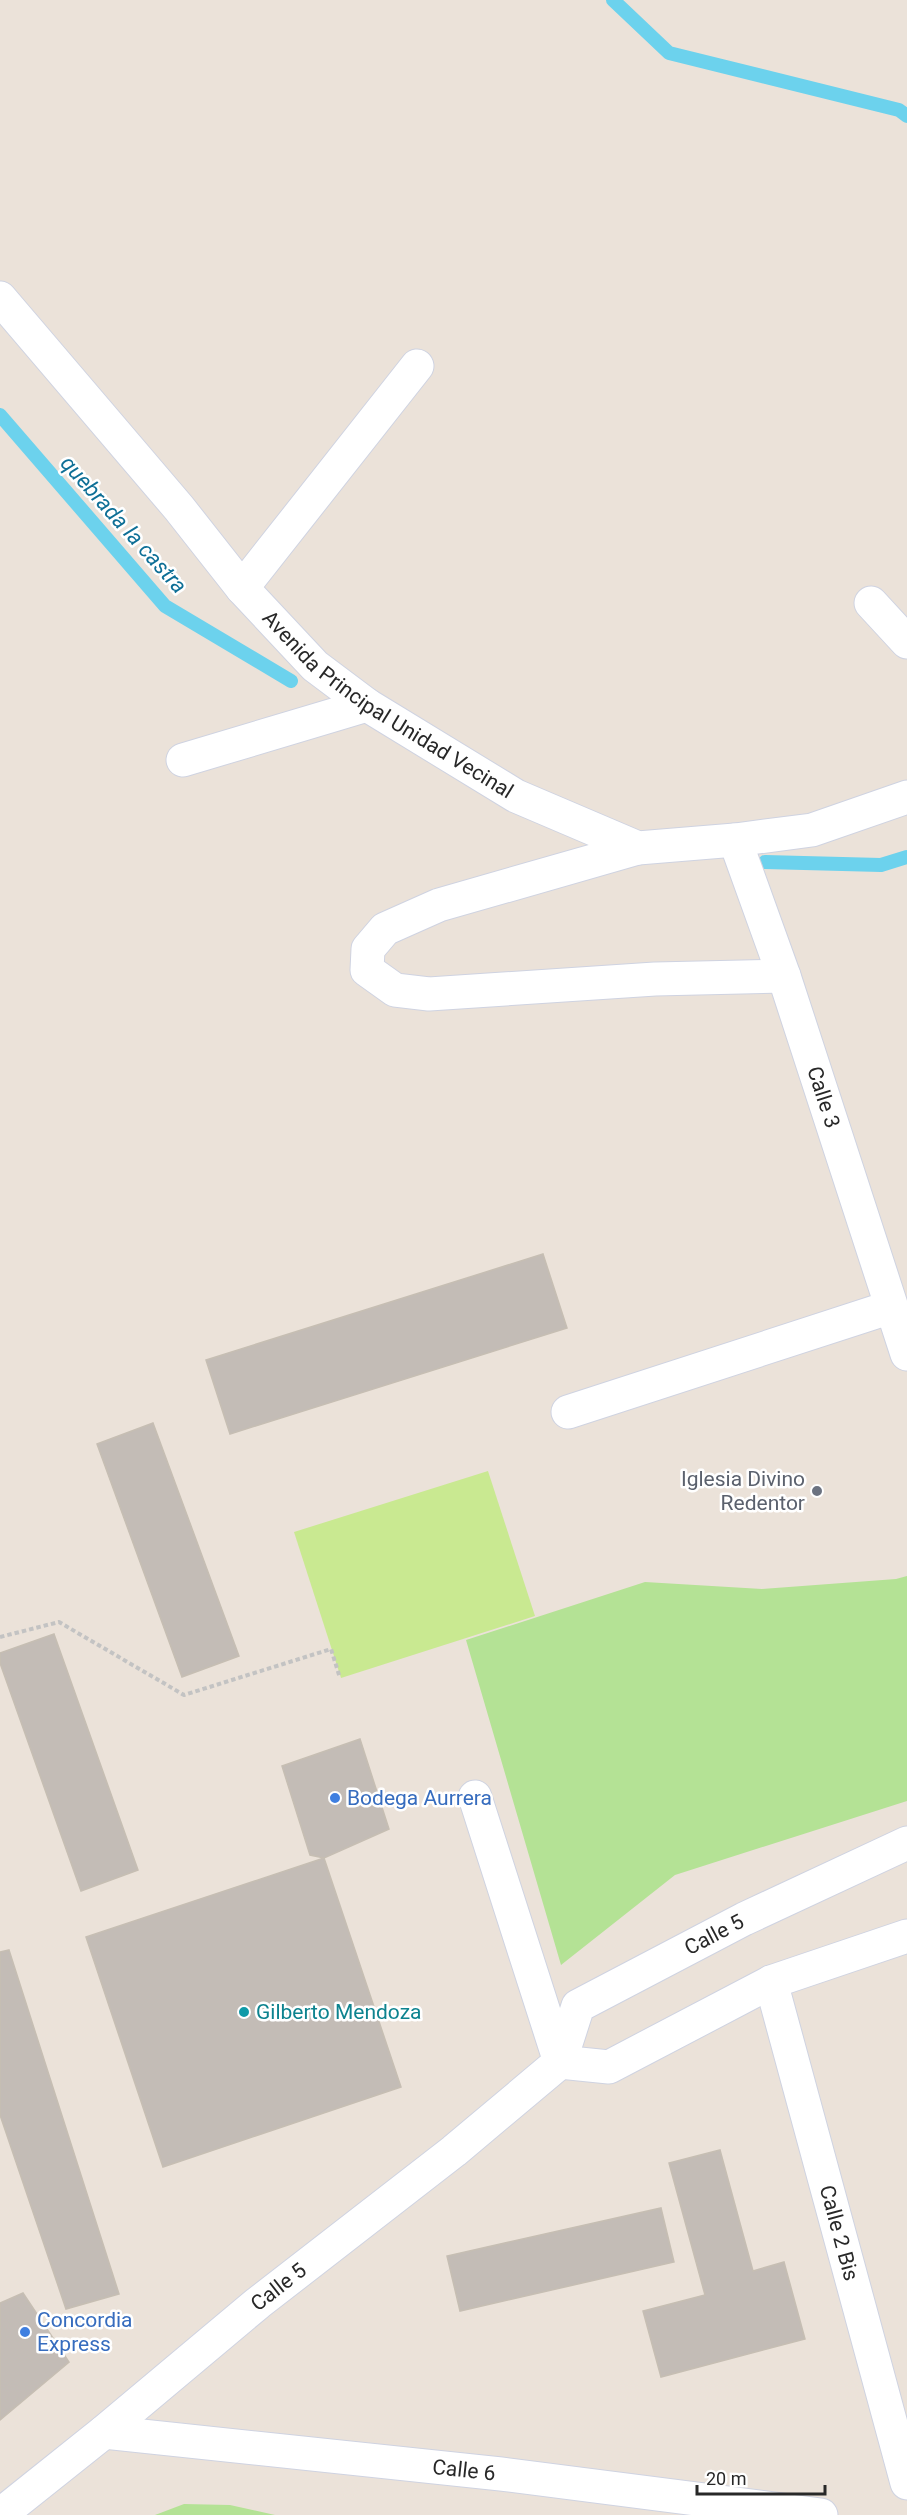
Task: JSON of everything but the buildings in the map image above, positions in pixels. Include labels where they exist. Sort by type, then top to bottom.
[{"type":"street","name":"Avenida Principal Unidad Vecinal","points":[[0,298],[179,508],[242,588],[315,666],[367,705],[516,796],[638,848],[735,840],[812,830],[907,797]]},
{"type":"street","points":[[242,588],[417,366]]},
{"type":"street","points":[[871,603],[907,642]]},
{"type":"street","points":[[183,760],[367,705]]},
{"type":"street","name":"Calle 3","points":[[735,840],[784,976],[907,1354]]},
{"type":"street","points":[[638,848],[439,905],[385,929],[368,949],[367,970],[395,990],[429,994],[655,979],[784,976]]},
{"type":"street","points":[[568,1412],[891,1307]]},
{"type":"street","points":[[476,1797],[560,2062],[609,2067],[771,1982],[907,1936]]},
{"type":"street","name":"Calle 5","points":[[0,2515],[104,2432],[258,2303],[454,2151],[560,2062],[578,2006],[744,1919],[907,1843]]},
{"type":"street","name":"Calle 2 Bis","points":[[771,1982],[907,2483]]},
{"type":"street","name":"Calle 6","points":[[104,2432],[501,2474],[821,2515]]},
{"type":"path","points":[[0,1637],[59,1622],[184,1695],[331,1649],[340,1678]]},
{"type":"green space","points":[[488,1471],[535,1616],[341,1678],[294,1532]]},
{"type":"green space","points":[[907,1576],[907,1801],[675,1875],[561,1965],[466,1640],[645,1582],[762,1589],[896,1579]]},
{"type":"green space","points":[[184,2504],[230,2505],[275,2515],[155,2515]]},
{"type":"waterway","points":[[613,0],[669,53],[899,110],[907,116]]},
{"type":"waterway","name":"quebrada la castra","points":[[0,415],[165,606],[291,681]]},
{"type":"waterway","name":"quebrada la castra","points":[[765,862],[881,865],[907,857]]},
{"type":"place","name":"Iglesia Divino Redentor","points":[[817,1491]]},
{"type":"place","name":"Bodega Aurrera","points":[[335,1798]]},
{"type":"place","name":"Gilberto Mendoza","points":[[244,2012]]},
{"type":"place","name":"Concordia Express","points":[[25,2332]]}]
